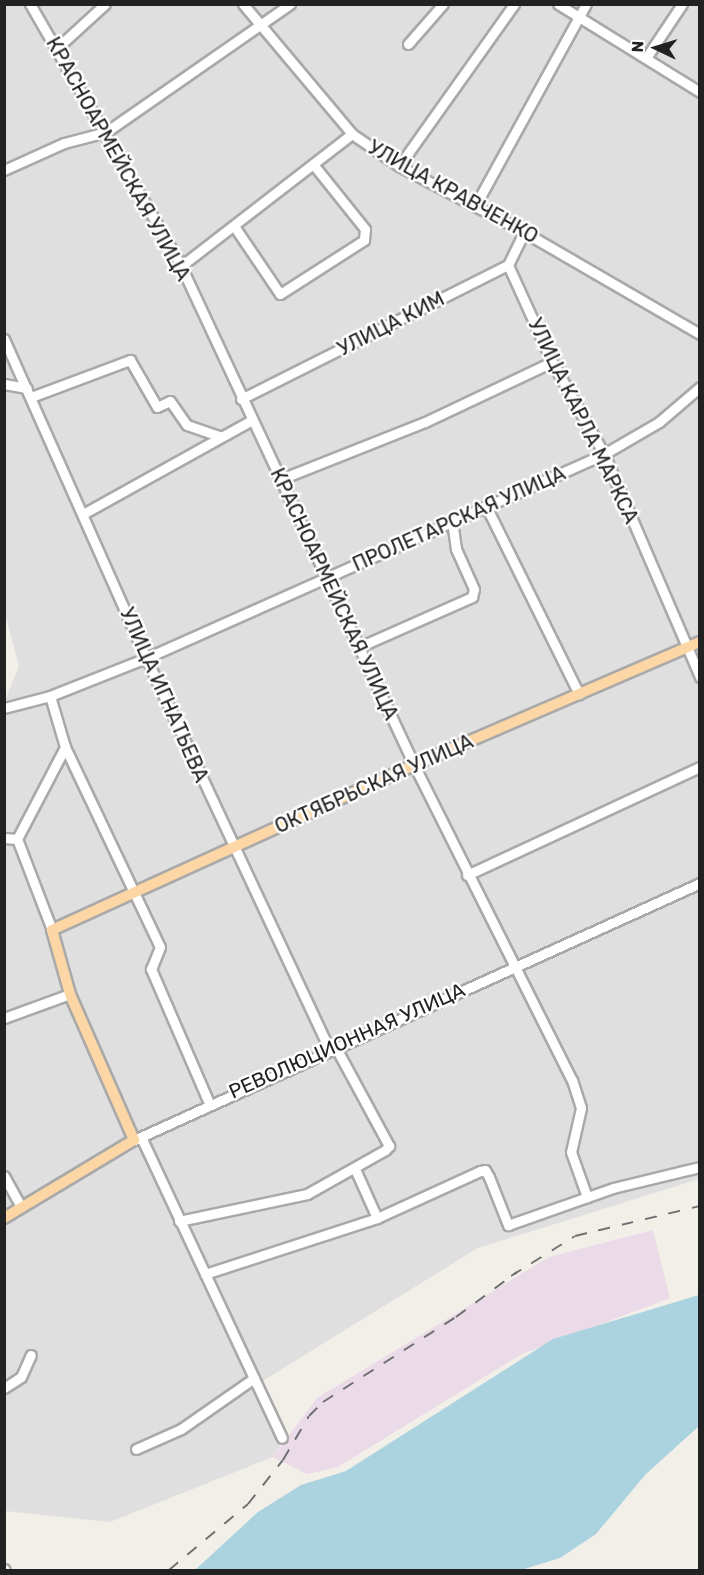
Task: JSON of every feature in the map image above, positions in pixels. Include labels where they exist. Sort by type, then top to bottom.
[{"type":"main road","name":"ОКТЯБРЬСКАЯ УЛИЦА","points":[[52,930],[414,765],[699,642]]},
{"type":"main road","points":[[52,930],[70,994],[137,1138]]},
{"type":"main road","name":"РЕВОЛЮЦИОННАЯ УЛИЦА","points":[[4,1218],[137,1138]]},
{"type":"street","name":"КРАСНОАРМЕЙСКАЯ УЛИЦА","points":[[30,4],[106,132],[181,266],[241,399],[281,478],[414,765],[512,967],[575,1090],[581,1108],[571,1152],[587,1197]]},
{"type":"street","points":[[57,48],[105,4]]},
{"type":"street","name":"УЛИЦА КРАВЧЕНКО","points":[[243,4],[352,134],[399,166],[524,232],[699,334]]},
{"type":"street","points":[[4,170],[43,150],[106,132],[290,4]]},
{"type":"street","points":[[408,44],[443,4]]},
{"type":"street","points":[[399,166],[514,4]]},
{"type":"street","points":[[558,4],[699,92]]},
{"type":"street","points":[[475,206],[586,4]]},
{"type":"street","points":[[646,58],[682,4]]},
{"type":"street","points":[[181,266],[352,134]]},
{"type":"street","points":[[234,226],[280,294],[364,240],[365,229],[313,164]]},
{"type":"street","points":[[508,265],[524,232]]},
{"type":"street","name":"УЛИЦА КАРЛА МАРКСА","points":[[508,265],[552,362],[604,454],[699,677]]},
{"type":"street","name":"УЛИЦА КИМ","points":[[241,399],[508,265]]},
{"type":"street","name":"УЛИЦА ИГНАТЬЕВА","points":[[4,339],[233,847],[332,1047],[389,1146],[355,1169]]},
{"type":"street","points":[[4,384],[29,392],[130,360],[157,407],[170,401],[188,425],[221,437]]},
{"type":"street","points":[[281,478],[425,422],[552,362]]},
{"type":"street","name":"ПРОЛЕТАРСКАЯ УЛИЦА","points":[[4,708],[50,696],[146,658],[604,454],[659,422],[699,387]]},
{"type":"street","points":[[83,514],[252,420]]},
{"type":"street","points":[[486,506],[579,694]]},
{"type":"street","points":[[359,647],[472,597],[474,589],[456,549],[452,521]]},
{"type":"street","points":[[50,696],[65,747],[136,892],[160,947],[151,969],[209,1104]]},
{"type":"street","points":[[52,930],[17,839],[65,747]]},
{"type":"street","points":[[467,875],[699,767]]},
{"type":"street","points":[[4,838],[17,839]]},
{"type":"street","name":"РЕВОЛЮЦИОННАЯ УЛИЦА","points":[[137,1138],[332,1047],[699,883]]},
{"type":"street","points":[[4,1018],[70,994]]},
{"type":"street","points":[[137,1138],[205,1274],[282,1438]]},
{"type":"street","points":[[205,1274],[377,1218],[485,1170],[508,1226],[587,1197],[699,1167]]},
{"type":"street","points":[[179,1221],[288,1200],[355,1169],[377,1218]]},
{"type":"street","points":[[4,1176],[21,1207]]},
{"type":"street","points":[[4,1388],[21,1377],[31,1355]]},
{"type":"street","points":[[136,1449],[181,1429],[254,1378]]},
{"type":"shaded area","points":[[5,5],[699,5],[699,1179],[478,1248],[251,1388],[280,1446],[273,1457],[110,1522],[5,1511],[4,703],[19,666],[4,610]]},
{"type":"shaded area","points":[[653,1230],[670,1298],[522,1354],[338,1467],[307,1474],[273,1457],[317,1398],[549,1257]]},
{"type":"water","points":[[699,1295],[699,1426],[645,1475],[596,1534],[560,1558],[521,1570],[195,1570],[258,1512],[301,1485],[346,1471],[553,1339]]},
{"type":"railway","points":[[511,1276],[575,1236],[700,1206]]},
{"type":"railway","points":[[169,1570],[248,1504],[283,1460],[309,1416],[323,1402],[456,1317],[517,1272]]}]
